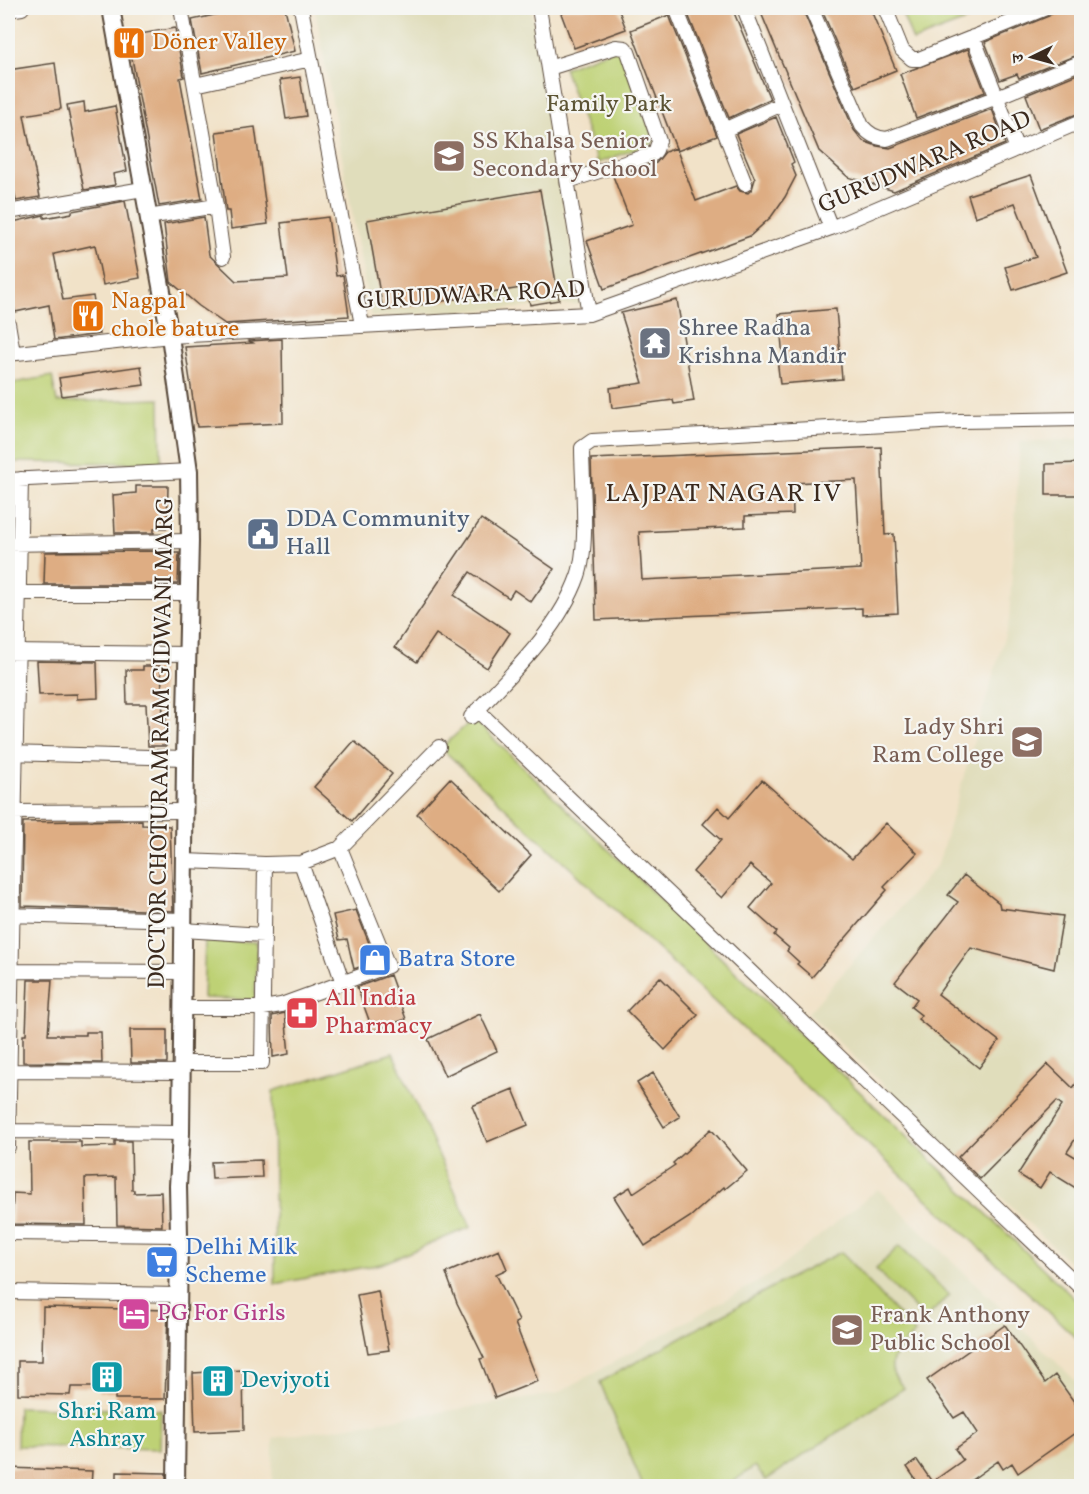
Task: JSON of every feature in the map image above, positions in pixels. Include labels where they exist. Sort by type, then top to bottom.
[{"type":"street","points":[[8,10],[22,8]]},
{"type":"street","name":"DOCTOR CHOTURAM RAM GIDWANI MARG","points":[[111,8],[170,336],[189,471],[190,541],[181,1133],[178,1186],[176,1486]]},
{"type":"street","points":[[181,8],[223,257]]},
{"type":"street","points":[[302,8],[362,325]]},
{"type":"street","points":[[539,8],[589,314]]},
{"type":"street","points":[[676,8],[746,184]]},
{"type":"street","points":[[744,8],[831,228]]},
{"type":"street","points":[[811,8],[862,126],[869,134],[878,138],[887,139],[1082,62]]},
{"type":"street","points":[[885,8],[902,50],[912,59],[919,59],[1046,8]]},
{"type":"street","points":[[973,37],[1017,149]]},
{"type":"street","points":[[549,68],[616,47],[624,48],[628,52],[659,141],[657,150],[653,154],[568,181]]},
{"type":"street","points":[[195,85],[311,59]]},
{"type":"street","points":[[724,130],[782,104]]},
{"type":"street","name":"GURUDWARA ROAD","points":[[10,353],[170,336],[589,314],[831,228],[1082,121]]},
{"type":"street","points":[[8,212],[143,189]]},
{"type":"street","points":[[148,217],[216,206]]},
{"type":"street","points":[[8,323],[10,353]]},
{"type":"street","points":[[1082,418],[947,422],[592,441],[582,448],[583,547],[578,575],[567,600],[537,647],[474,714],[1082,1289]]},
{"type":"street","points":[[8,1147],[14,480],[189,471]]},
{"type":"street","points":[[14,544],[190,541]]},
{"type":"street","points":[[13,593],[189,593]]},
{"type":"street","points":[[13,652],[187,654]]},
{"type":"street","points":[[184,861],[302,863],[340,848],[439,747]]},
{"type":"street","points":[[12,753],[185,758]]},
{"type":"street","points":[[11,812],[185,810]]},
{"type":"street","points":[[182,1008],[263,1008],[281,1005],[388,966],[340,848]]},
{"type":"street","points":[[302,863],[344,983]]},
{"type":"street","points":[[9,1071],[262,1063],[265,864]]},
{"type":"street","points":[[10,915],[183,925],[264,934]]},
{"type":"street","points":[[9,971],[183,972]]},
{"type":"street","points":[[8,1131],[181,1133]]},
{"type":"street","points":[[8,1233],[179,1235]]},
{"type":"street","points":[[8,1292],[179,1295]]},
{"type":"shaded area","name":"SS Khalsa Senior Secondary School","points":[[315,8],[531,8],[580,304],[371,317]]},
{"type":"shaded area","name":"Lady Shri Ram College","points":[[1081,439],[1081,1273],[808,1013],[938,864],[1009,621],[1020,442]]},
{"type":"shaded area","name":"Frank Anthony Public School","points":[[878,1189],[1081,1386],[1081,1481],[1075,1486],[272,1486],[273,1438],[556,1394],[772,1274]]},
{"type":"green space","points":[[900,8],[999,8],[913,41]]},
{"type":"green space","name":"Family Park","points":[[620,47],[655,142],[598,163],[564,68]]},
{"type":"green space","points":[[52,376],[57,402],[160,399],[161,463],[8,462],[8,384]]},
{"type":"green space","points":[[473,719],[1081,1305],[1081,1342],[441,748]]},
{"type":"green space","points":[[205,940],[257,942],[255,1000],[203,998]]},
{"type":"green space","points":[[393,1053],[471,1227],[381,1264],[275,1284],[273,1091]]},
{"type":"green space","points":[[899,1246],[949,1295],[925,1319],[876,1269]]},
{"type":"green space","points":[[841,1252],[915,1333],[898,1350],[892,1361],[894,1375],[904,1388],[766,1480],[755,1466],[727,1486],[643,1486],[600,1382]]},
{"type":"green space","points":[[18,1407],[161,1410],[160,1449],[17,1446]]},
{"type":"building","points":[[245,8],[285,8],[295,51],[202,73],[192,20]]},
{"type":"building","points":[[559,8],[618,8],[626,29],[574,48]]},
{"type":"building","points":[[732,8],[770,99],[729,118],[686,9]]},
{"type":"building","points":[[759,8],[802,8],[854,130],[863,141],[890,148],[992,109],[1005,144],[894,191],[848,177],[819,151]]},
{"type":"building","points":[[821,8],[870,8],[896,70],[855,87]]},
{"type":"building","points":[[1082,8],[1082,53],[1019,78],[1017,74],[1000,80],[985,42],[1049,16],[1054,10]]},
{"type":"building","points":[[669,15],[717,136],[677,151],[631,30]]},
{"type":"building","points":[[175,28],[184,77],[180,78],[202,199],[159,206],[128,36]]},
{"type":"building","points":[[968,49],[985,92],[916,118],[900,74]]},
{"type":"building","points":[[55,63],[61,109],[24,115],[40,197],[16,201],[12,179],[8,180],[8,70]]},
{"type":"building","points":[[1082,72],[1082,112],[1039,129],[1026,95]]},
{"type":"building","points":[[300,77],[306,116],[286,119],[280,80]]},
{"type":"building","points":[[84,102],[85,112],[115,106],[127,171],[113,174],[115,185],[84,190],[67,105]]},
{"type":"building","points":[[776,117],[794,162],[791,164],[796,176],[771,217],[750,236],[604,289],[587,241],[632,225],[613,176],[656,163],[665,152],[676,148],[696,201],[736,186],[740,191],[748,193],[755,179],[736,134]]},
{"type":"building","points":[[255,127],[268,224],[231,229],[229,211],[226,211],[216,132]]},
{"type":"building","points":[[1031,175],[1067,272],[1013,290],[1005,267],[1036,257],[1015,203],[975,217],[968,195]]},
{"type":"building","points":[[540,190],[559,300],[530,305],[527,287],[383,311],[367,220]]},
{"type":"building","points":[[125,201],[140,278],[103,285],[95,245],[54,254],[63,300],[93,296],[99,334],[54,340],[49,305],[15,312],[8,271],[8,223],[44,215],[44,218],[72,213],[72,211]]},
{"type":"building","points":[[204,217],[209,255],[236,281],[288,278],[281,223],[328,217],[336,276],[343,275],[349,316],[225,324],[171,282],[164,224]]},
{"type":"building","points":[[677,300],[694,401],[674,404],[673,400],[612,408],[610,388],[643,383],[621,313]]},
{"type":"building","points":[[836,309],[842,379],[780,384],[777,358],[783,358],[779,314]]},
{"type":"building","points":[[282,339],[283,423],[197,427],[185,347]]},
{"type":"building","points":[[141,366],[144,385],[62,396],[59,378]]},
{"type":"building","points":[[881,447],[885,535],[894,534],[898,613],[862,615],[862,608],[596,620],[591,459]],"holes":[[[856,480],[861,569],[642,580],[639,532],[745,527],[745,516],[793,514],[792,483]]]},
{"type":"building","points":[[1082,463],[1082,495],[1046,495],[1046,464]]},
{"type":"building","points":[[136,486],[168,486],[167,528],[154,528],[154,533],[115,533],[113,495],[136,493]]},
{"type":"building","points":[[481,519],[554,569],[531,602],[514,590],[509,598],[470,572],[454,595],[510,633],[487,668],[436,634],[417,662],[395,647]]},
{"type":"building","points":[[154,551],[154,553],[179,553],[178,584],[44,584],[45,552]]},
{"type":"building","points":[[37,661],[97,662],[98,698],[77,699],[77,694],[39,695]]},
{"type":"building","points":[[143,666],[161,666],[163,717],[166,717],[166,746],[148,746],[146,704],[127,704],[126,670],[143,670]]},
{"type":"building","points":[[354,741],[392,774],[352,821],[314,787]]},
{"type":"building","points":[[450,778],[531,855],[499,891],[417,814]]},
{"type":"building","points":[[762,780],[852,859],[886,823],[917,853],[884,887],[887,890],[812,977],[797,964],[799,962],[787,951],[789,948],[774,935],[777,932],[750,908],[771,883],[750,865],[722,898],[693,872],[721,840],[703,824],[718,807],[729,818]]},
{"type":"building","points":[[142,820],[142,825],[170,826],[173,911],[22,906],[23,822]]},
{"type":"building","points":[[964,875],[999,903],[1000,908],[1063,916],[1054,969],[971,948],[938,994],[999,1041],[979,1068],[918,1019],[921,1015],[911,1007],[917,999],[895,982],[958,902],[948,895]]},
{"type":"building","points":[[356,910],[376,961],[354,969],[347,939],[339,940],[333,915]]},
{"type":"building","points":[[390,975],[406,1019],[373,1031],[357,987]]},
{"type":"building","points":[[660,977],[698,1015],[665,1050],[627,1011]]},
{"type":"building","points":[[28,980],[52,980],[48,1035],[86,1035],[86,1032],[101,1032],[102,1063],[23,1062]]},
{"type":"building","points":[[285,1013],[289,1054],[273,1057],[272,1016]]},
{"type":"building","points":[[480,1014],[497,1051],[445,1076],[428,1039]]},
{"type":"building","points":[[130,1030],[167,1030],[167,1063],[131,1063]]},
{"type":"building","points":[[1048,1064],[1073,1088],[1082,1075],[1082,1128],[1067,1152],[1082,1161],[1082,1192],[1050,1172],[1040,1188],[1018,1174],[1062,1105],[1057,1101],[980,1179],[958,1157]]},
{"type":"building","points":[[653,1073],[680,1117],[664,1127],[637,1083]]},
{"type":"building","points":[[513,1089],[528,1125],[487,1142],[472,1106]]},
{"type":"building","points":[[711,1129],[747,1171],[725,1189],[724,1187],[690,1217],[645,1246],[614,1197],[630,1187],[633,1193],[675,1165],[673,1163]]},
{"type":"building","points":[[115,1141],[131,1141],[132,1190],[134,1193],[161,1192],[162,1226],[117,1225],[116,1177],[85,1178],[86,1225],[12,1224],[13,1193],[30,1194],[29,1142],[81,1142],[81,1147],[115,1146]]},
{"type":"building","points":[[261,1160],[262,1177],[212,1179],[211,1162]]},
{"type":"building","points":[[499,1250],[507,1269],[496,1274],[519,1321],[515,1323],[538,1381],[495,1398],[480,1359],[484,1358],[457,1303],[446,1273]]},
{"type":"building","points":[[378,1291],[389,1350],[368,1353],[357,1295]]},
{"type":"building","points":[[43,1307],[168,1310],[165,1399],[115,1399],[115,1392],[99,1392],[99,1387],[71,1387],[70,1395],[18,1394],[18,1361],[42,1361]]},
{"type":"building","points":[[1005,1325],[1045,1383],[1055,1375],[1082,1413],[1082,1428],[1018,1473],[1012,1463],[1003,1469],[998,1461],[963,1486],[920,1486],[907,1467],[917,1460],[932,1482],[963,1460],[955,1449],[978,1433],[964,1412],[954,1418],[927,1380]]},
{"type":"building","points":[[243,1370],[244,1430],[195,1432],[193,1373]]},
{"type":"building","points":[[9,1468],[92,1471],[91,1486],[8,1486]]},
{"type":"building","points":[[117,1472],[166,1473],[166,1486],[117,1486]]},
{"type":"place","name":"Döner Valley","points":[[129,43]]},
{"type":"place","name":"SS Khalsa Senior Secondary School","points":[[449,156]]},
{"type":"place","name":"Nagpal chole bature","points":[[88,316]]},
{"type":"place","name":"Shree Radha Krishna Mandir","points":[[655,343]]},
{"type":"place","name":"DDA Community Hall","points":[[263,534]]},
{"type":"place","name":"Lady Shri Ram College","points":[[1027,742]]},
{"type":"place","name":"Batra Store","points":[[375,960]]},
{"type":"place","name":"All India Pharmacy","points":[[302,1013]]},
{"type":"place","name":"Delhi Milk Scheme","points":[[162,1262]]},
{"type":"place","name":"PG For Girls","points":[[134,1314]]},
{"type":"place","name":"Frank Anthony Public School","points":[[847,1330]]},
{"type":"place","name":"Shri Ram Ashray","points":[[107,1377]]},
{"type":"place","name":"Devjyoti","points":[[218,1381]]},
{"type":"district","name":"LAJPAT NAGAR IV","points":[[724,494]]}]
